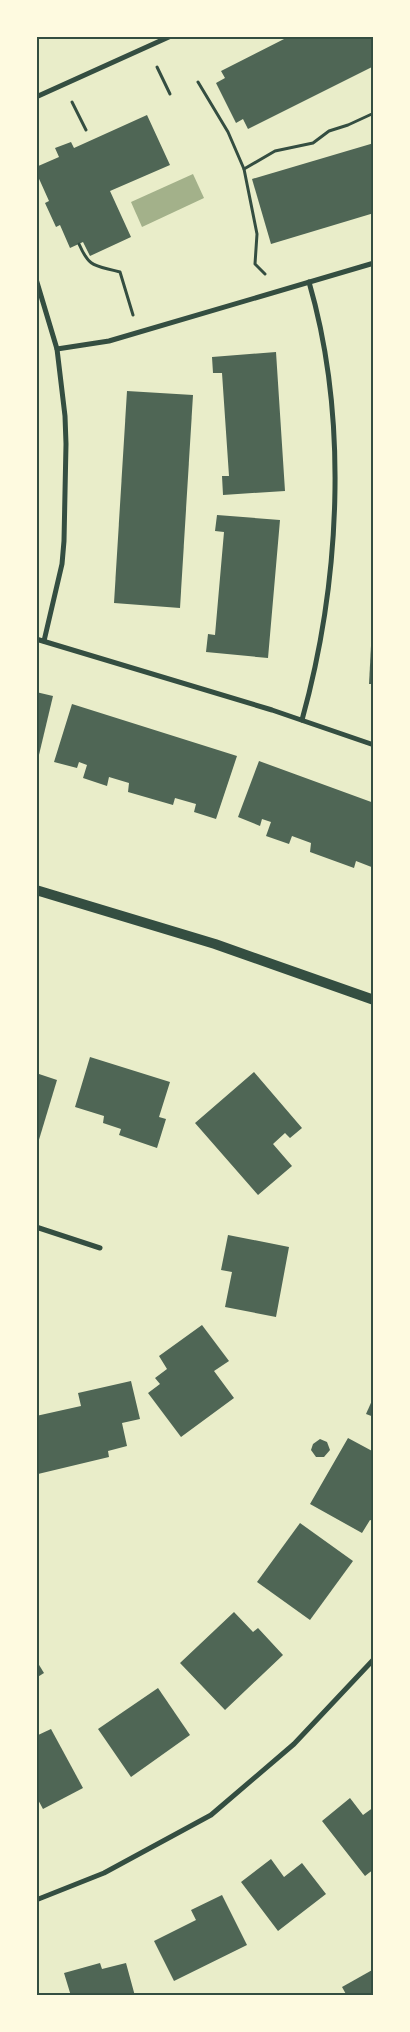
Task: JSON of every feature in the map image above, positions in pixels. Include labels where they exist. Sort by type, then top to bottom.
[{"type":"main road","points":[[36,890],[215,944],[374,1000]]},
{"type":"street","points":[[36,97],[171,36]]},
{"type":"street","points":[[56,349],[87,346],[374,263]]},
{"type":"street","points":[[36,279],[56,349],[65,416],[64,541],[58,586],[44,641]]},
{"type":"street","points":[[302,720],[325,617],[331,571],[334,524],[332,418],[318,313],[309,282]]},
{"type":"street","points":[[36,639],[302,720],[374,745]]},
{"type":"street","points":[[36,1227],[100,1248]]},
{"type":"street","points":[[36,1900],[104,1873],[211,1815],[294,1744],[374,1659]]},
{"type":"path","points":[[157,67],[170,94]]},
{"type":"path","points":[[198,82],[228,132],[244,169],[257,234],[255,264],[265,274]]},
{"type":"path","points":[[64,85],[86,130]]},
{"type":"path","points":[[244,169],[275,151],[313,143],[329,131],[374,113]]},
{"type":"path","points":[[79,244],[85,258],[93,266],[120,272],[138,332]]},
{"type":"shaded area","points":[[193,174],[204,198],[142,227],[131,202]]},
{"type":"building","points":[[290,36],[374,36],[374,66],[248,129],[243,119],[236,123],[216,83],[225,78],[221,71]]},
{"type":"building","points":[[147,115],[170,165],[110,191],[131,237],[90,256],[83,242],[70,248],[60,225],[56,227],[45,203],[49,201],[36,172],[36,167],[59,157],[55,148],[71,142],[74,148]]},
{"type":"building","points":[[374,143],[374,213],[271,244],[252,179]]},
{"type":"building","points":[[276,352],[285,491],[223,495],[222,476],[229,476],[222,373],[213,373],[212,357]]},
{"type":"building","points":[[127,391],[193,395],[180,608],[114,603]]},
{"type":"building","points":[[217,515],[280,520],[268,658],[206,652],[208,634],[215,635],[224,532],[215,531]]},
{"type":"building","points":[[372,627],[374,627],[374,684],[369,684]]},
{"type":"building","points":[[36,692],[53,696],[38,759],[36,759]]},
{"type":"building","points":[[72,704],[237,756],[216,819],[194,812],[196,804],[175,798],[173,805],[128,792],[129,783],[109,777],[107,786],[83,778],[87,765],[79,762],[77,768],[54,762]]},
{"type":"building","points":[[259,761],[374,803],[374,868],[356,861],[354,868],[310,852],[311,843],[292,836],[289,844],[266,836],[271,822],[262,819],[260,826],[238,817]]},
{"type":"building","points":[[90,1057],[170,1082],[159,1117],[166,1119],[157,1148],[119,1135],[121,1129],[103,1123],[104,1116],[75,1107]]},
{"type":"building","points":[[254,1072],[302,1128],[290,1138],[285,1133],[273,1144],[292,1166],[258,1195],[195,1123]]},
{"type":"building","points":[[36,1073],[57,1080],[38,1143],[36,1143]]},
{"type":"building","points":[[228,1235],[289,1247],[276,1317],[225,1307],[232,1272],[221,1270]]},
{"type":"building","points":[[202,1325],[229,1361],[214,1371],[234,1398],[181,1437],[148,1393],[160,1384],[155,1378],[167,1369],[159,1356]]},
{"type":"building","points":[[131,1381],[140,1419],[122,1423],[127,1446],[108,1451],[109,1457],[38,1474],[36,1465],[36,1416],[81,1406],[78,1393]]},
{"type":"building","points":[[374,1396],[374,1417],[366,1414]]},
{"type":"building","points":[[348,1438],[374,1452],[374,1521],[370,1520],[362,1533],[310,1504]]},
{"type":"building","points":[[320,1439],[327,1442],[330,1450],[324,1457],[316,1457],[311,1450],[313,1444]]},
{"type":"building","points":[[300,1523],[353,1561],[310,1620],[257,1582]]},
{"type":"building","points":[[234,1612],[253,1632],[258,1628],[283,1655],[225,1710],[180,1663]]},
{"type":"building","points":[[36,1660],[44,1673],[36,1678]]},
{"type":"building","points":[[158,1688],[190,1735],[131,1777],[98,1729]]},
{"type":"building","points":[[51,1729],[83,1788],[43,1809],[36,1796],[36,1736]]},
{"type":"building","points":[[350,1798],[363,1815],[374,1807],[374,1869],[365,1876],[322,1821]]},
{"type":"building","points":[[271,1859],[284,1877],[302,1863],[326,1894],[278,1931],[241,1882]]},
{"type":"building","points":[[222,1895],[247,1945],[174,1981],[154,1941],[196,1920],[191,1910]]},
{"type":"building","points":[[100,1963],[102,1969],[126,1963],[135,1996],[71,1996],[64,1973]]},
{"type":"building","points":[[374,1969],[374,1996],[347,1996],[342,1987]]}]
